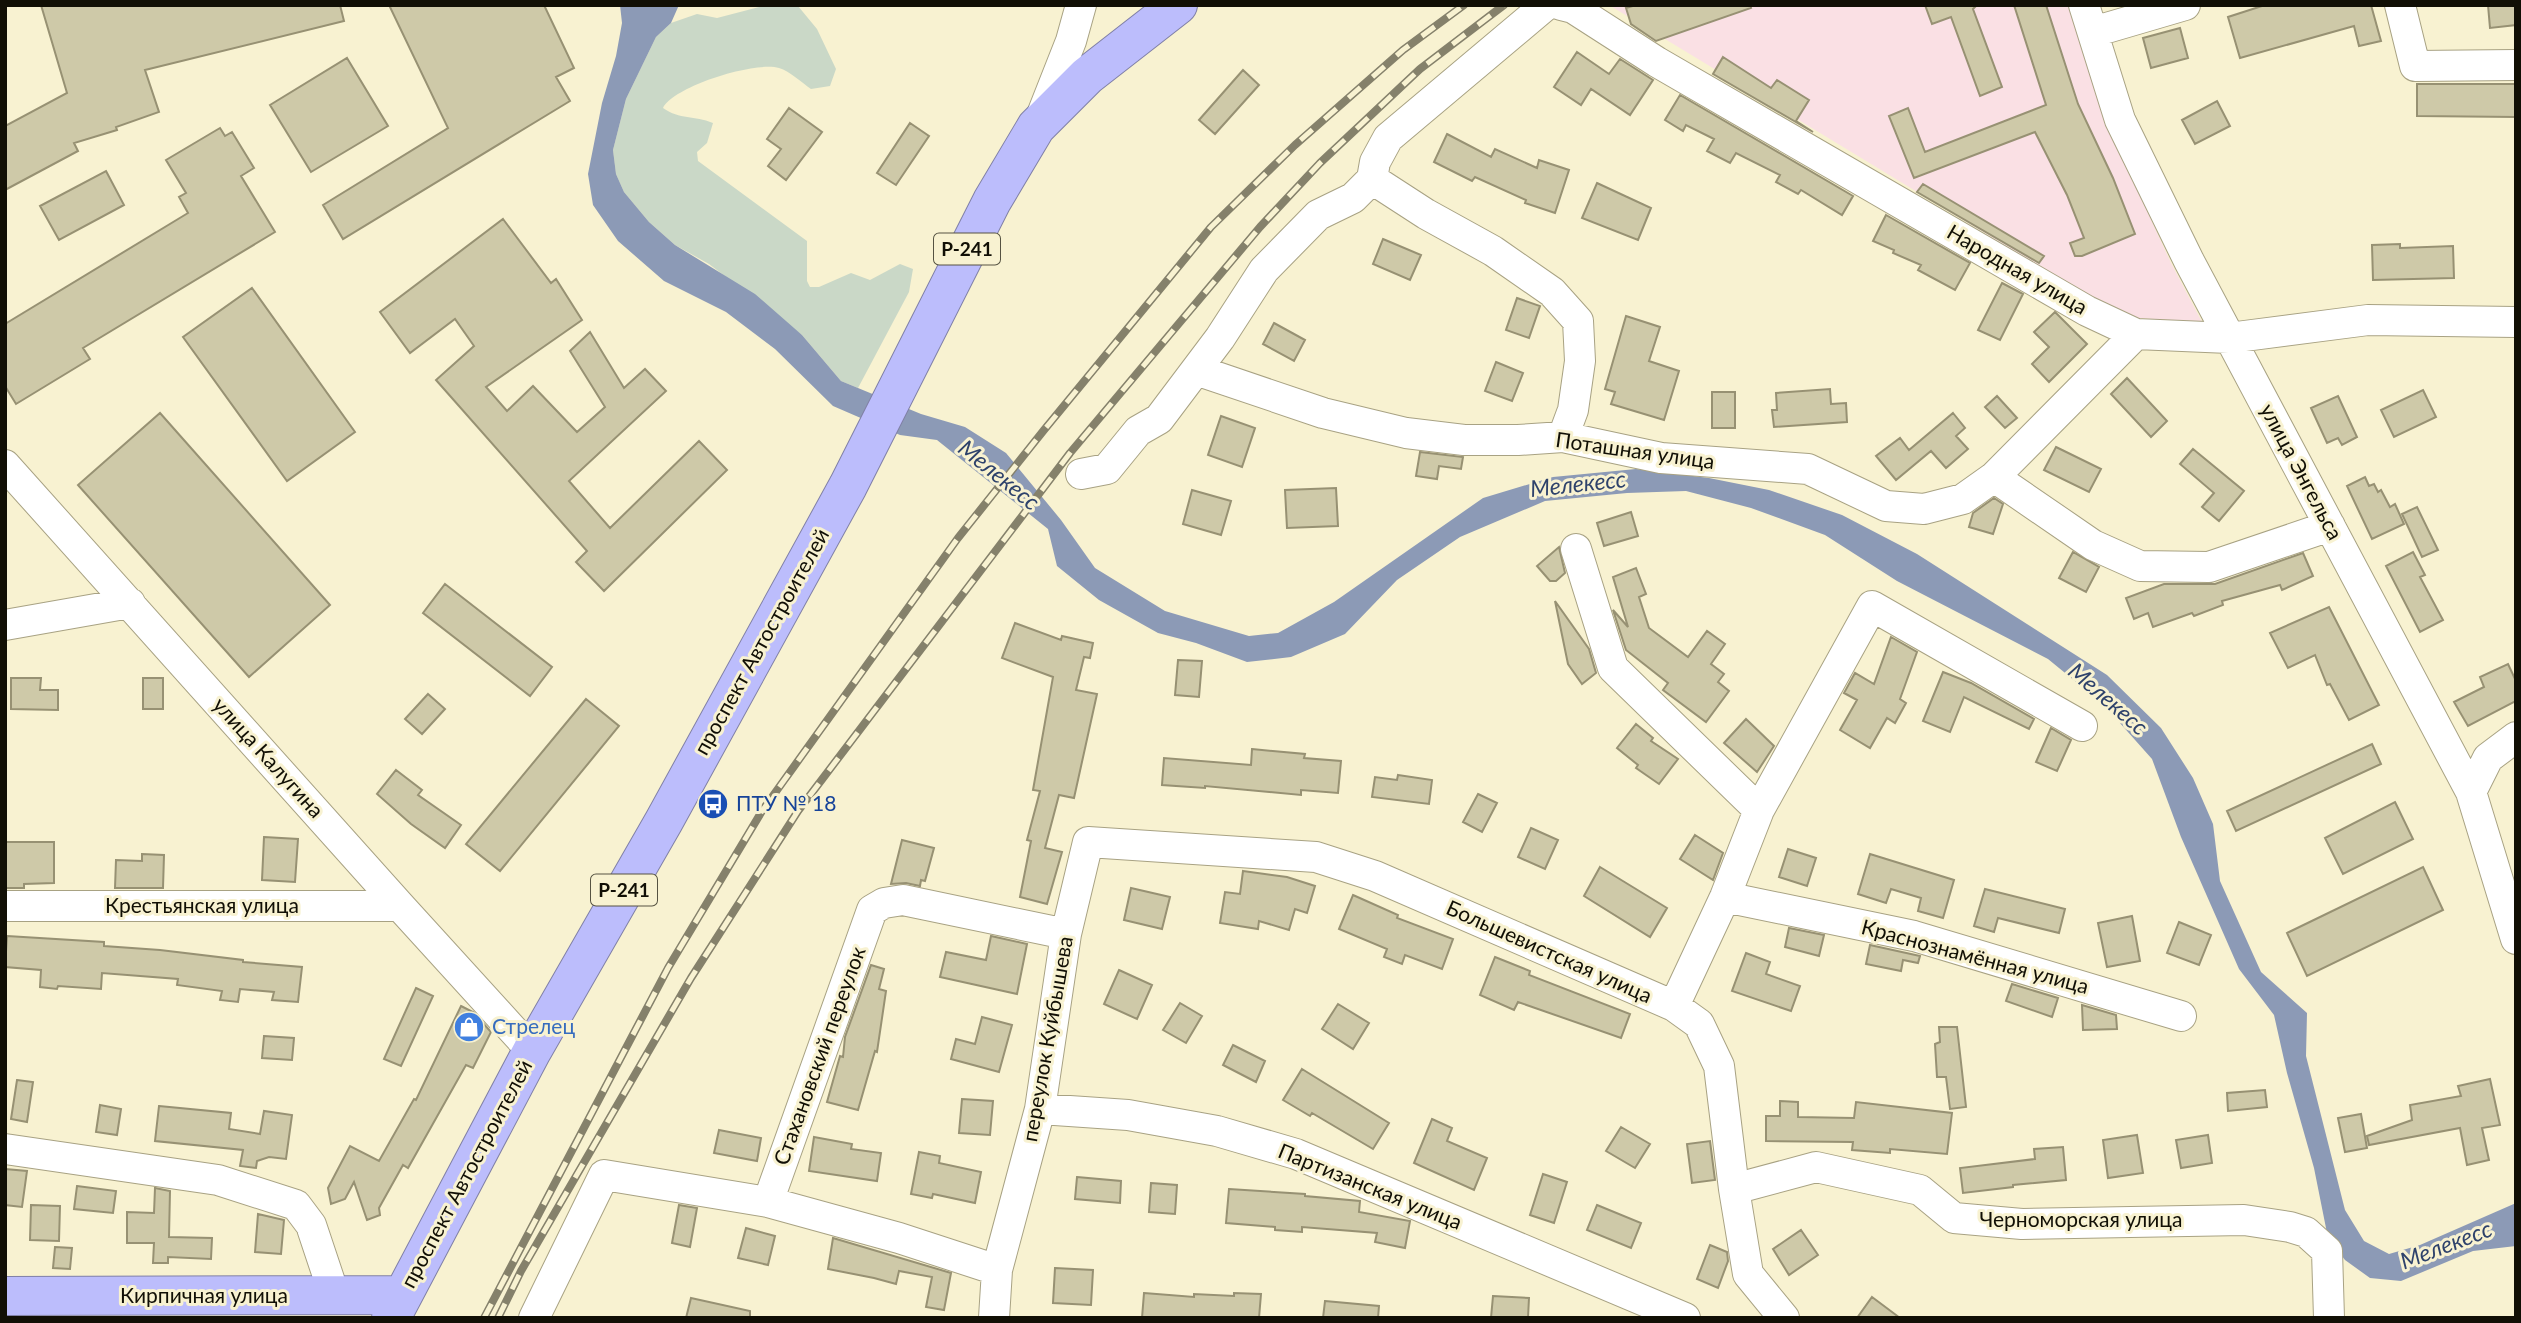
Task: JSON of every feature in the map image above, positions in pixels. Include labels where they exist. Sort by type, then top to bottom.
[{"type":"highway","name":"проспект Автостроителей","points":[[397,1307],[532,1051],[664,821],[848,486],[992,201],[1036,127],[1087,76],[1178,5]]},
{"type":"highway","name":"Кирпичная улица","points":[[5,1296],[335,1297],[397,1307]]},
{"type":"street","points":[[1036,127],[1071,41],[1081,5]]},
{"type":"street","points":[[2088,19],[2185,5]]},
{"type":"street","points":[[2400,5],[2416,66],[2516,65]]},
{"type":"street","points":[[1081,474],[1107,469],[1138,431],[1159,419],[1220,338],[1264,270],[1318,215],[1353,198],[1373,180],[1375,162],[1388,138],[1560,6]]},
{"type":"street","name":"Народная улица","points":[[1560,6],[2039,284],[2136,334],[2229,338],[2368,320],[2516,322]]},
{"type":"street","name":"улица Энгельса","points":[[2088,19],[2120,120],[2189,261],[2470,792],[2516,939]]},
{"type":"street","points":[[1373,180],[1426,214],[1493,251],[1552,292],[1578,321],[1580,361],[1573,410],[1563,438]]},
{"type":"street","name":"Поташная улица","points":[[1196,370],[1323,413],[1406,433],[1464,440],[1563,438],[1661,458],[1808,469],[1886,506],[1924,509],[1963,499],[1994,477],[2136,334]]},
{"type":"street","name":"улица Калугина","points":[[5,465],[532,1051]]},
{"type":"street","points":[[1994,477],[2093,545],[2140,566],[2209,567],[2330,526]]},
{"type":"street","points":[[1576,549],[1613,668],[1759,810]]},
{"type":"street","points":[[5,625],[130,603]]},
{"type":"street","points":[[1674,1006],[1725,897],[1759,810],[1872,606],[2082,726]]},
{"type":"street","points":[[2470,792],[2488,758],[2516,737]]},
{"type":"street","name":"переулок Куйбышева","points":[[994,1318],[996,1270],[1040,1109],[1066,934],[1088,842]]},
{"type":"street","name":"Большевистская улица","points":[[1088,842],[1316,857],[1375,876],[1674,1006],[1699,1024],[1719,1066],[1734,1189],[1748,1274],[1784,1318]]},
{"type":"street","name":"Краснознамённая улица","points":[[1725,897],[1914,936],[2181,1016]]},
{"type":"street","name":"Стахановский переулок","points":[[768,1202],[872,910],[884,903],[904,900],[1066,934]]},
{"type":"street","name":"Крестьянская улица","points":[[5,906],[400,906]]},
{"type":"street","name":"Партизанская улица","points":[[1040,1109],[1128,1115],[1217,1131],[1296,1154],[1685,1318]]},
{"type":"street","points":[[5,1149],[218,1180],[296,1205],[311,1224],[335,1297]]},
{"type":"street","name":"Черноморская улица","points":[[1734,1189],[1816,1167],[1920,1190],[1954,1218],[2022,1224],[2244,1220],[2290,1227],[2306,1232],[2327,1251],[2329,1318]]},
{"type":"street","points":[[534,1318],[604,1175],[768,1202],[898,1238],[996,1270]]},
{"type":"shaded area","points":[[1609,5],[2069,5],[2108,126],[2171,263],[2202,322],[2137,318],[2097,301]]},
{"type":"green space","points":[[767,5],[798,6],[817,29],[836,69],[830,86],[811,89],[792,74],[779,68],[752,68],[716,77],[682,91],[663,108],[675,114],[713,123],[707,143],[697,152],[698,161],[807,241],[807,281],[810,287],[819,287],[851,273],[870,280],[900,264],[913,269],[909,292],[858,388],[841,381],[802,335],[709,264],[675,245],[649,222],[624,192],[616,174],[613,150],[626,99],[656,37],[671,23],[697,14],[717,18]]},
{"type":"water","name":"Мелекесс","points":[[620,5],[679,5],[671,23],[656,37],[626,99],[613,150],[616,174],[624,192],[649,222],[675,245],[755,294],[802,335],[841,381],[921,414],[965,427],[1006,453],[1061,520],[1095,568],[1165,611],[1249,636],[1278,633],[1334,602],[1483,498],[1553,477],[1636,469],[1709,478],[1769,490],[1842,515],[1917,554],[2107,675],[2161,728],[2193,778],[2213,824],[2220,881],[2261,972],[2307,1013],[2306,1056],[2345,1210],[2364,1241],[2389,1254],[2420,1245],[2516,1203],[2516,1246],[2473,1251],[2401,1281],[2370,1278],[2345,1260],[2328,1238],[2314,1168],[2274,1015],[2239,969],[2181,837],[2152,759],[2103,704],[2048,659],[1897,581],[1825,535],[1751,508],[1686,491],[1627,493],[1545,501],[1460,537],[1397,580],[1345,634],[1291,657],[1247,662],[1196,643],[1158,633],[1099,600],[1057,566],[1048,529],[937,440],[900,435],[833,406],[775,349],[726,312],[664,281],[618,241],[593,205],[588,174],[602,103],[616,56],[622,23]]},
{"type":"building","points":[[41,5],[340,5],[344,21],[145,70],[159,112],[116,127],[117,130],[74,143],[78,151],[5,190],[5,126],[67,93]]},
{"type":"building","points":[[389,5],[544,5],[574,68],[556,77],[570,101],[343,239],[323,205],[448,128]]},
{"type":"building","points":[[1636,5],[1750,5],[1751,8],[1656,41],[1631,24],[1626,8]]},
{"type":"building","points":[[1925,5],[1977,5],[1973,9],[2002,87],[1980,96],[1951,17],[1932,24]]},
{"type":"building","points":[[2014,5],[2046,5],[2078,104],[2113,178],[2135,234],[2082,256],[2075,256],[2070,243],[2084,238],[2067,195],[2035,132],[1914,178],[1889,116],[1908,108],[1925,152],[2046,105]]},
{"type":"building","points":[[2265,5],[2371,5],[2381,41],[2359,46],[2354,26],[2240,58],[2228,17]]},
{"type":"building","points":[[2488,5],[2516,5],[2516,25],[2490,28]]},
{"type":"building","points":[[2180,28],[2188,58],[2151,68],[2143,38]]},
{"type":"building","points":[[1577,52],[1609,74],[1620,59],[1653,80],[1630,115],[1591,89],[1581,105],[1554,87]]},
{"type":"building","points":[[1723,57],[1771,88],[1777,80],[1809,100],[1796,121],[1813,132],[1713,74]]},
{"type":"building","points":[[347,58],[388,126],[311,172],[270,105]]},
{"type":"building","points":[[1243,70],[1259,85],[1215,134],[1199,120]]},
{"type":"building","points":[[2417,84],[2516,84],[2516,117],[2417,116]]},
{"type":"building","points":[[1680,95],[1853,196],[1842,215],[1801,190],[1798,194],[1776,182],[1780,175],[1736,153],[1730,163],[1707,151],[1714,139],[1686,125],[1683,131],[1665,120]]},
{"type":"building","points":[[2217,101],[2230,126],[2195,144],[2182,120]]},
{"type":"building","points":[[789,108],[822,132],[786,180],[768,166],[781,149],[767,139]]},
{"type":"building","points":[[910,123],[929,136],[896,185],[877,173]]},
{"type":"building","points":[[220,128],[225,136],[232,132],[254,168],[241,176],[275,232],[83,348],[90,359],[16,404],[5,386],[5,324],[188,213],[179,197],[186,193],[166,160]]},
{"type":"building","points":[[1447,134],[1491,157],[1495,149],[1537,168],[1539,160],[1569,170],[1555,213],[1525,203],[1526,200],[1475,177],[1472,181],[1434,162]]},
{"type":"building","points":[[106,171],[124,205],[59,240],[40,206]]},
{"type":"building","points":[[1597,183],[1651,208],[1638,240],[1582,218]]},
{"type":"building","points":[[1923,184],[2044,256],[2039,263],[1917,192]]},
{"type":"building","points":[[1886,215],[1970,263],[1955,290],[1918,270],[1921,265],[1873,241]]},
{"type":"building","points":[[503,219],[551,283],[556,279],[582,320],[486,387],[507,411],[533,386],[577,432],[605,407],[570,351],[590,332],[624,388],[645,369],[666,391],[569,481],[610,528],[699,441],[727,470],[604,591],[576,562],[587,551],[436,380],[474,346],[455,319],[410,353],[380,312]]},
{"type":"building","points":[[1383,239],[1421,255],[1410,280],[1373,264]]},
{"type":"building","points":[[2400,244],[2400,248],[2453,246],[2454,278],[2373,280],[2372,245]]},
{"type":"building","points":[[2002,283],[2023,294],[2000,340],[1978,330]]},
{"type":"building","points":[[252,288],[355,432],[287,481],[183,337]]},
{"type":"building","points":[[1517,298],[1540,306],[1529,338],[1506,330]]},
{"type":"building","points":[[2055,312],[2087,344],[2049,382],[2032,364],[2049,347],[2034,332]]},
{"type":"building","points":[[1626,316],[1660,327],[1649,361],[1679,371],[1664,420],[1611,404],[1615,392],[1605,389]]},
{"type":"building","points":[[1274,323],[1305,340],[1294,361],[1263,344]]},
{"type":"building","points":[[1496,362],[1523,373],[1512,401],[1485,391]]},
{"type":"building","points":[[2127,378],[2167,421],[2151,437],[2111,394]]},
{"type":"building","points":[[1830,389],[1831,404],[1846,403],[1847,422],[1774,427],[1772,410],[1777,410],[1776,393]]},
{"type":"building","points":[[2423,390],[2436,417],[2394,437],[2381,410]]},
{"type":"building","points":[[1712,392],[1735,392],[1735,428],[1712,428]]},
{"type":"building","points":[[1997,396],[2017,418],[2005,428],[1985,407]]},
{"type":"building","points":[[2338,396],[2357,437],[2342,445],[2338,438],[2327,443],[2311,408]]},
{"type":"building","points":[[160,413],[330,605],[249,677],[78,485]]},
{"type":"building","points":[[1953,413],[1965,428],[1956,436],[1968,449],[1946,468],[1931,451],[1896,480],[1876,456],[1900,438],[1909,450]]},
{"type":"building","points":[[1221,416],[1255,428],[1242,467],[1208,455]]},
{"type":"building","points":[[2056,447],[2101,469],[2089,492],[2044,470]]},
{"type":"building","points":[[2193,449],[2244,491],[2219,521],[2202,507],[2214,493],[2180,464]]},
{"type":"building","points":[[1420,452],[1463,457],[1461,469],[1439,466],[1437,479],[1416,476]]},
{"type":"building","points":[[2365,477],[2369,486],[2374,484],[2378,492],[2381,490],[2390,507],[2395,504],[2404,524],[2372,539],[2347,486]]},
{"type":"building","points":[[1336,488],[1338,526],[1287,528],[1285,490]]},
{"type":"building","points":[[1192,490],[1231,501],[1221,535],[1183,524]]},
{"type":"building","points":[[1994,498],[2003,504],[1993,534],[1969,527],[1973,513]]},
{"type":"building","points":[[2417,507],[2438,550],[2422,557],[2402,514]]},
{"type":"building","points":[[1631,512],[1638,536],[1604,546],[1597,523]]},
{"type":"building","points":[[1559,547],[1565,573],[1556,581],[1550,581],[1537,566]]},
{"type":"building","points":[[2073,552],[2099,567],[2086,592],[2059,578]]},
{"type":"building","points":[[2413,552],[2425,575],[2420,577],[2443,620],[2420,632],[2386,566]]},
{"type":"building","points":[[2303,553],[2313,576],[2282,590],[2280,585],[2222,601],[2223,605],[2194,616],[2192,613],[2153,627],[2148,613],[2134,619],[2126,598],[2164,584],[2215,584]]},
{"type":"building","points":[[1636,568],[1646,594],[1639,597],[1649,628],[1688,657],[1707,631],[1725,644],[1711,664],[1724,674],[1718,682],[1729,691],[1706,722],[1663,690],[1668,683],[1626,650],[1613,610],[1628,627],[1613,577]]},
{"type":"building","points":[[445,584],[552,667],[530,696],[423,613]]},
{"type":"building","points":[[1555,601],[1589,649],[1596,673],[1582,684],[1568,664]]},
{"type":"building","points":[[2329,607],[2379,705],[2349,720],[2330,684],[2327,685],[2315,655],[2288,668],[2270,633]]},
{"type":"building","points":[[1015,623],[1061,640],[1062,636],[1093,643],[1090,658],[1084,657],[1076,690],[1097,694],[1074,798],[1059,795],[1045,848],[1062,852],[1047,904],[1020,897],[1031,841],[1027,840],[1040,791],[1033,790],[1053,677],[1002,658]]},
{"type":"building","points":[[1891,637],[1917,652],[1900,699],[1906,703],[1895,723],[1887,718],[1870,748],[1840,730],[1857,700],[1844,693],[1855,673],[1874,684]]},
{"type":"building","points":[[1178,660],[1202,661],[1199,697],[1175,695]]},
{"type":"building","points":[[2508,664],[2516,681],[2516,701],[2468,726],[2454,702],[2484,687],[2480,677]]},
{"type":"building","points":[[1943,672],[1971,683],[2034,719],[2029,729],[1964,697],[1950,732],[1923,721]]},
{"type":"building","points":[[11,678],[41,678],[40,690],[58,690],[58,710],[11,709]]},
{"type":"building","points":[[143,678],[163,678],[163,709],[143,709]]},
{"type":"building","points":[[428,694],[445,709],[422,734],[405,719]]},
{"type":"building","points":[[586,699],[619,726],[500,871],[466,844]]},
{"type":"building","points":[[1746,719],[1774,746],[1757,772],[1724,743]]},
{"type":"building","points":[[1636,724],[1653,738],[1651,741],[1678,759],[1659,784],[1636,768],[1638,765],[1617,748]]},
{"type":"building","points":[[2051,728],[2071,740],[2057,771],[2036,762]]},
{"type":"building","points":[[2372,744],[2381,764],[2236,831],[2227,811]]},
{"type":"building","points":[[1252,749],[1305,754],[1304,758],[1341,761],[1338,793],[1301,790],[1301,795],[1162,785],[1164,758],[1251,765]]},
{"type":"building","points":[[396,770],[422,790],[418,795],[461,825],[445,848],[411,824],[377,794]]},
{"type":"building","points":[[1398,775],[1432,780],[1429,804],[1372,797],[1375,777],[1397,780]]},
{"type":"building","points":[[1478,794],[1497,803],[1482,832],[1463,822]]},
{"type":"building","points":[[2395,802],[2413,839],[2343,874],[2325,838]]},
{"type":"building","points":[[1531,828],[1558,840],[1545,869],[1518,857]]},
{"type":"building","points":[[1695,835],[1723,853],[1713,880],[1680,859]]},
{"type":"building","points":[[264,837],[298,839],[295,882],[262,880]]},
{"type":"building","points":[[902,840],[934,848],[925,881],[921,880],[920,886],[891,884]]},
{"type":"building","points":[[5,842],[54,842],[54,883],[5,888]]},
{"type":"building","points":[[1788,849],[1816,858],[1807,886],[1779,877]]},
{"type":"building","points":[[142,854],[164,855],[163,888],[115,888],[116,860],[142,861]]},
{"type":"building","points":[[1870,854],[1954,880],[1943,918],[1918,911],[1921,898],[1891,889],[1886,903],[1858,894]]},
{"type":"building","points":[[1600,867],[1667,908],[1650,937],[1584,896]]},
{"type":"building","points":[[2423,867],[2443,910],[2307,976],[2287,933]]},
{"type":"building","points":[[1243,871],[1287,877],[1315,886],[1307,913],[1295,909],[1289,930],[1259,921],[1258,929],[1220,923],[1225,892],[1240,894]]},
{"type":"building","points":[[1131,888],[1170,897],[1162,929],[1124,920]]},
{"type":"building","points":[[1985,889],[2065,909],[2059,933],[1998,918],[1994,932],[1974,926]]},
{"type":"building","points":[[1353,895],[1398,915],[1397,918],[1453,939],[1442,969],[1405,955],[1402,964],[1384,957],[1387,949],[1339,929]]},
{"type":"building","points":[[2132,916],[2140,961],[2107,967],[2098,923]]},
{"type":"building","points":[[2179,922],[2211,935],[2199,965],[2167,953]]},
{"type":"building","points":[[1789,928],[1824,935],[1819,956],[1785,947]]},
{"type":"building","points":[[7,936],[104,942],[104,946],[302,967],[298,1002],[272,1000],[274,992],[240,989],[238,1002],[220,1000],[222,991],[177,985],[178,979],[102,973],[101,989],[40,987],[41,970],[5,967]]},
{"type":"building","points":[[991,936],[1027,944],[1017,994],[940,977],[946,952],[986,960]]},
{"type":"building","points":[[1870,945],[1920,956],[1918,963],[1903,960],[1901,971],[1866,964]]},
{"type":"building","points":[[1746,953],[1770,962],[1766,974],[1800,986],[1791,1011],[1732,991]]},
{"type":"building","points":[[1495,957],[1530,971],[1529,975],[1630,1014],[1621,1038],[1518,1002],[1514,1010],[1480,995]]},
{"type":"building","points":[[871,965],[884,969],[879,989],[886,991],[877,1052],[875,1051],[858,1110],[827,1102],[840,1056],[843,1057],[845,1037]]},
{"type":"building","points":[[1119,970],[1152,985],[1137,1019],[1104,1004]]},
{"type":"building","points":[[2012,984],[2058,998],[2052,1017],[2006,1001]]},
{"type":"building","points":[[416,988],[433,996],[401,1066],[384,1059]]},
{"type":"building","points":[[1180,1003],[1202,1016],[1186,1043],[1163,1030]]},
{"type":"building","points":[[1338,1004],[1369,1023],[1353,1049],[1322,1029]]},
{"type":"building","points":[[2082,1005],[2116,1015],[2117,1029],[2083,1030]]},
{"type":"building","points":[[461,1006],[473,1012],[491,1032],[473,1068],[466,1065],[408,1168],[403,1165],[379,1208],[380,1215],[367,1220],[354,1182],[345,1199],[331,1204],[328,1188],[350,1146],[379,1161],[414,1099],[416,1100]]},
{"type":"building","points":[[982,1017],[1012,1025],[999,1072],[951,1059],[956,1039],[975,1044]]},
{"type":"building","points":[[1939,1027],[1957,1027],[1966,1107],[1950,1109],[1946,1077],[1937,1077],[1935,1044],[1940,1042]]},
{"type":"building","points":[[264,1036],[294,1038],[292,1060],[262,1058]]},
{"type":"building","points":[[1233,1045],[1265,1061],[1256,1082],[1223,1065]]},
{"type":"building","points":[[1302,1069],[1389,1123],[1373,1149],[1312,1113],[1310,1116],[1283,1100]]},
{"type":"building","points":[[2490,1079],[2500,1125],[2482,1128],[2489,1160],[2467,1165],[2460,1128],[2369,1145],[2367,1136],[2412,1120],[2410,1105],[2461,1096],[2458,1086]]},
{"type":"building","points":[[17,1080],[33,1082],[27,1122],[11,1119]]},
{"type":"building","points":[[2265,1090],[2267,1107],[2228,1111],[2227,1093]]},
{"type":"building","points":[[962,1099],[993,1101],[990,1135],[959,1133]]},
{"type":"building","points":[[1780,1101],[1798,1102],[1798,1117],[1854,1118],[1856,1102],[1952,1113],[1947,1154],[1890,1149],[1890,1153],[1852,1150],[1853,1142],[1766,1141],[1766,1116],[1780,1116]]},
{"type":"building","points":[[100,1105],[121,1109],[117,1135],[96,1132]]},
{"type":"building","points":[[159,1106],[231,1113],[229,1129],[260,1134],[264,1111],[292,1115],[286,1159],[269,1157],[257,1161],[256,1168],[240,1166],[243,1150],[155,1141]]},
{"type":"building","points":[[2361,1114],[2367,1148],[2345,1152],[2338,1118]]},
{"type":"building","points":[[1432,1119],[1452,1128],[1447,1141],[1487,1158],[1474,1190],[1414,1163]]},
{"type":"building","points":[[1621,1127],[1650,1144],[1635,1168],[1606,1151]]},
{"type":"building","points":[[719,1130],[761,1138],[757,1161],[714,1153]]},
{"type":"building","points":[[2137,1135],[2143,1173],[2108,1178],[2103,1140]]},
{"type":"building","points":[[2208,1135],[2212,1163],[2181,1168],[2176,1140]]},
{"type":"building","points":[[814,1137],[852,1144],[851,1149],[881,1153],[877,1181],[809,1171]]},
{"type":"building","points":[[1710,1141],[1715,1180],[1692,1183],[1687,1144]]},
{"type":"building","points":[[2063,1147],[2066,1180],[1963,1193],[1960,1168],[2035,1159],[2034,1149]]},
{"type":"building","points":[[919,1152],[940,1156],[939,1163],[981,1172],[975,1203],[933,1194],[932,1198],[911,1194]]},
{"type":"building","points":[[5,1169],[27,1171],[22,1207],[5,1205]]},
{"type":"building","points":[[1543,1174],[1567,1182],[1554,1223],[1530,1215]]},
{"type":"building","points":[[1077,1177],[1121,1181],[1120,1203],[1075,1199]]},
{"type":"building","points":[[1151,1183],[1177,1185],[1175,1214],[1149,1212]]},
{"type":"building","points":[[77,1186],[116,1191],[113,1213],[74,1209]]},
{"type":"building","points":[[155,1188],[170,1191],[169,1237],[212,1238],[211,1259],[168,1257],[168,1263],[153,1263],[154,1243],[127,1243],[127,1212],[154,1213]]},
{"type":"building","points":[[1229,1189],[1360,1201],[1359,1212],[1410,1221],[1405,1248],[1375,1242],[1377,1233],[1302,1227],[1302,1232],[1226,1223]]},
{"type":"building","points":[[31,1205],[60,1206],[59,1241],[30,1240]]},
{"type":"building","points":[[679,1205],[697,1208],[690,1247],[672,1243]]},
{"type":"building","points":[[1597,1205],[1641,1223],[1631,1248],[1587,1230]]},
{"type":"building","points":[[258,1214],[284,1220],[281,1254],[255,1252]]},
{"type":"building","points":[[746,1228],[775,1236],[768,1265],[738,1258]]},
{"type":"building","points":[[1801,1230],[1818,1255],[1789,1275],[1773,1249]]},
{"type":"building","points":[[833,1238],[951,1273],[944,1310],[926,1307],[932,1277],[899,1271],[896,1284],[828,1269]]},
{"type":"building","points":[[1710,1245],[1727,1252],[1728,1261],[1718,1288],[1697,1279]]},
{"type":"building","points":[[55,1247],[72,1248],[70,1269],[53,1268]]},
{"type":"building","points":[[1055,1268],[1093,1270],[1091,1305],[1053,1303]]},
{"type":"building","points":[[1144,1293],[1194,1297],[1194,1294],[1261,1294],[1259,1318],[1142,1318]]},
{"type":"building","points":[[1493,1296],[1529,1298],[1528,1318],[1491,1318]]},
{"type":"building","points":[[1872,1297],[1900,1318],[1857,1318]]},
{"type":"building","points":[[691,1298],[750,1311],[750,1318],[686,1318]]},
{"type":"building","points":[[1325,1301],[1379,1306],[1378,1318],[1323,1318]]},
{"type":"railway","points":[[484,1318],[668,968],[762,811],[958,538],[1211,227],[1295,145],[1403,50],[1464,5]]},
{"type":"railway","points":[[498,1318],[521,1271],[691,978],[798,811],[1070,453],[1260,227],[1320,163],[1420,69],[1504,5]]},
{"type":"place","name":"ПТУ № 18","points":[[713,804]]},
{"type":"place","name":"Стрелец","points":[[469,1027]]}]
